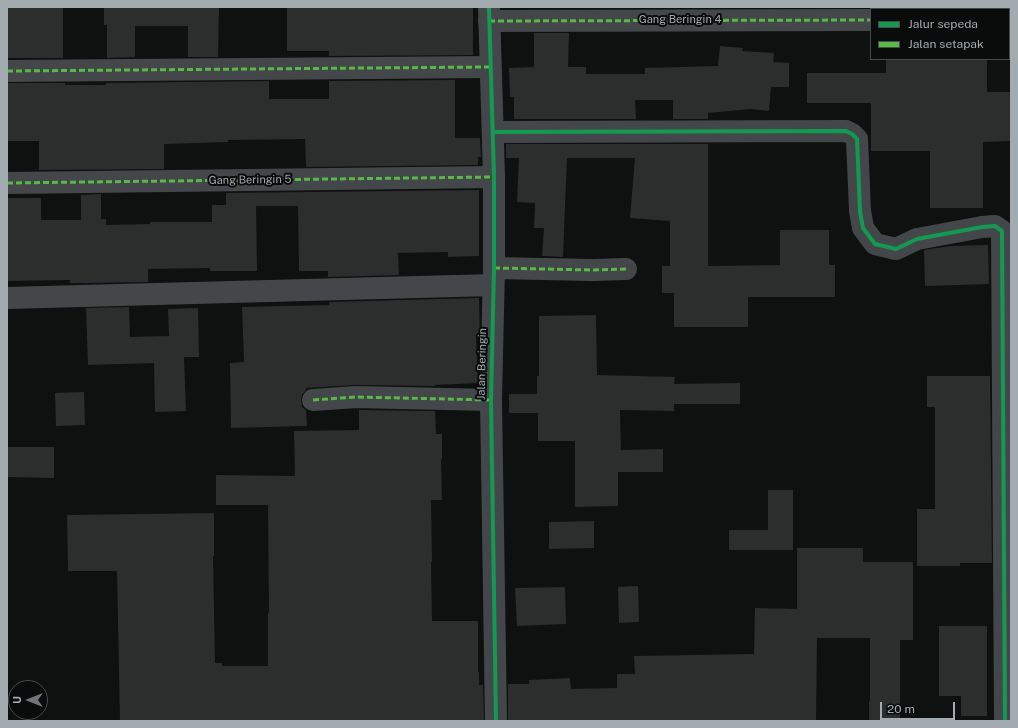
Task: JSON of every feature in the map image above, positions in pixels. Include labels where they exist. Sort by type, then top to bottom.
[{"type":"street","name":"Gang Beringin 4","points":[[489,14],[870,20]]},
{"type":"street","name":"Jalan Beringin","points":[[489,14],[494,177],[490,400],[496,721]]},
{"type":"street","points":[[7,71],[490,67]]},
{"type":"street","points":[[493,132],[846,131],[857,138],[860,211],[863,228],[875,244],[896,249],[917,239],[982,227],[995,226],[1002,231],[1005,721]]},
{"type":"street","name":"Gang Beringin 5","points":[[7,183],[494,177]]},
{"type":"street","points":[[7,298],[493,277],[626,269]]},
{"type":"street","points":[[313,400],[356,397],[490,400]]},
{"type":"building","points":[[7,7],[63,7],[63,58],[7,58]]},
{"type":"building","points":[[104,7],[219,7],[218,57],[188,57],[188,26],[135,26],[135,57],[107,58],[107,25],[104,25]]},
{"type":"building","points":[[287,7],[473,7],[473,55],[329,56],[329,51],[287,51]]},
{"type":"building","points":[[569,7],[569,8],[535,8]]},
{"type":"building","points":[[534,33],[569,33],[568,67],[586,67],[586,74],[645,74],[645,68],[718,66],[720,46],[743,48],[742,51],[774,53],[773,62],[789,63],[789,87],[771,87],[769,111],[750,109],[708,113],[708,119],[673,119],[673,100],[635,100],[636,119],[514,119],[514,97],[510,97],[509,68],[534,67]]},
{"type":"building","points":[[886,60],[987,60],[987,92],[1011,92],[1011,141],[983,142],[983,208],[930,208],[930,151],[871,151],[871,103],[807,103],[807,73],[886,73]]},
{"type":"building","points":[[455,80],[455,138],[480,138],[481,157],[478,157],[478,165],[306,167],[305,139],[228,140],[228,142],[164,144],[164,169],[39,170],[39,141],[7,141],[7,83],[106,85],[106,83],[269,81],[269,99],[329,99],[329,81]]},
{"type":"building","points":[[506,144],[708,144],[708,266],[780,265],[780,230],[829,230],[829,265],[835,265],[835,297],[748,297],[748,327],[674,327],[674,293],[662,293],[662,266],[670,266],[670,221],[630,218],[635,158],[567,158],[563,257],[542,256],[544,228],[534,228],[535,203],[517,202],[519,158],[506,158]]},
{"type":"building","points":[[479,190],[479,256],[448,257],[448,252],[398,253],[399,275],[328,277],[328,271],[299,271],[298,206],[256,206],[257,271],[210,271],[210,268],[148,269],[148,282],[70,283],[70,280],[7,281],[7,198],[41,198],[41,220],[81,220],[81,195],[101,194],[101,219],[106,219],[106,225],[150,224],[150,222],[212,222],[212,205],[226,205],[226,193]]},
{"type":"building","points":[[988,245],[989,284],[925,286],[924,250],[950,246]]},
{"type":"building","points":[[479,298],[480,338],[476,338],[478,383],[435,386],[355,385],[306,388],[301,400],[302,407],[306,410],[307,426],[231,428],[230,363],[244,362],[242,307],[329,305],[329,302]]},
{"type":"building","points":[[129,307],[130,337],[169,336],[168,309],[198,308],[199,357],[184,357],[186,411],[155,412],[154,363],[88,365],[86,308]]},
{"type":"building","points":[[596,315],[597,375],[675,377],[674,384],[740,383],[740,404],[674,404],[674,411],[620,410],[621,450],[663,449],[663,472],[618,472],[618,506],[575,507],[575,441],[538,441],[538,413],[509,413],[509,394],[537,394],[537,376],[539,376],[539,316]]},
{"type":"building","points":[[927,376],[990,376],[992,563],[960,563],[960,566],[917,566],[917,509],[935,509],[935,407],[927,407]]},
{"type":"building","points":[[84,392],[85,425],[56,426],[55,393]]},
{"type":"building","points":[[359,410],[435,411],[436,434],[442,434],[442,500],[431,500],[432,621],[478,621],[478,672],[479,685],[483,685],[484,721],[120,721],[117,571],[68,571],[67,515],[214,513],[213,556],[215,663],[222,663],[222,666],[268,666],[268,505],[216,505],[216,475],[295,476],[294,431],[359,430]]},
{"type":"building","points":[[7,447],[54,447],[54,478],[7,477]]},
{"type":"building","points":[[768,490],[793,490],[793,550],[729,550],[729,530],[768,530]]},
{"type":"building","points":[[594,521],[594,548],[549,549],[549,522]]},
{"type":"building","points":[[797,548],[863,548],[863,562],[913,562],[913,640],[900,640],[900,721],[869,721],[870,638],[817,638],[816,721],[508,721],[508,684],[529,684],[529,680],[570,678],[571,689],[617,688],[617,674],[635,674],[634,656],[754,654],[755,608],[797,609]]},
{"type":"building","points":[[638,586],[639,622],[619,623],[618,587]]},
{"type":"building","points":[[565,587],[566,624],[517,626],[515,588]]},
{"type":"building","points":[[939,626],[987,626],[987,716],[961,716],[961,696],[939,696]]},
{"type":"marked path","points":[[489,21],[870,20]]},
{"type":"marked path","points":[[7,71],[490,67]]},
{"type":"marked path","points":[[7,183],[494,177]]},
{"type":"marked path","points":[[494,268],[593,270],[626,269]]},
{"type":"marked path","points":[[313,400],[356,397],[491,400]]},
{"type":"cycle path","points":[[489,7],[494,177],[494,268],[491,400],[496,721]]},
{"type":"cycle path","points":[[493,132],[846,131],[857,139],[860,211],[863,228],[875,244],[896,249],[917,239],[982,227],[995,226],[1002,231],[1005,721]]}]
